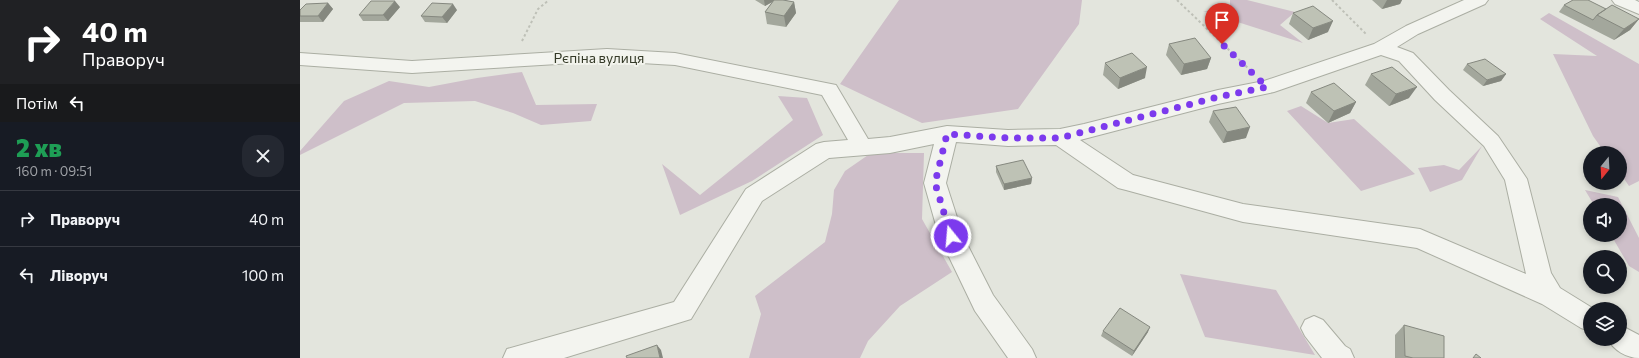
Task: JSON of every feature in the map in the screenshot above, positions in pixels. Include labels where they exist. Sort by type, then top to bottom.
[{"type":"street","points":[[516,358],[557,348],[682,311],[754,195],[824,150],[890,145],[947,134],[1008,138],[1060,138],[1218,97],[1267,87],[1381,48],[1412,30],[1479,0]]},
{"type":"street","points":[[1621,0],[1639,9]]},
{"type":"street","points":[[1381,48],[1406,57],[1442,95],[1490,141],[1516,179],[1539,276],[1551,296]]},
{"type":"street","name":"Рєпіна вулиця","points":[[300,59],[412,67],[607,55],[675,59],[829,90],[862,147]]},
{"type":"street","points":[[947,134],[935,183],[951,236],[984,303],[1023,358]]},
{"type":"street","points":[[1060,138],[1126,182],[1243,213],[1420,239],[1551,296],[1583,316]]},
{"type":"street","points":[[1314,328],[1341,358]]},
{"type":"street","points":[[1627,342],[1639,349]]},
{"type":"path","points":[[527,59],[522,42],[538,9],[549,0]]},
{"type":"path","points":[[1177,0],[1267,87]]},
{"type":"path","points":[[1332,0],[1381,48]]},
{"type":"shaded area","points":[[899,0],[1082,0],[1079,24],[1018,109],[922,123],[840,84]]},
{"type":"shaded area","points":[[1230,0],[1247,0],[1295,12],[1280,25],[1303,43],[1203,11],[1230,13]]},
{"type":"shaded area","points":[[1549,13],[1639,64],[1639,181],[1629,186],[1627,183],[1627,146],[1600,146],[1593,136],[1553,54],[1597,56],[1540,19]]},
{"type":"shaded area","points":[[522,72],[536,105],[597,104],[591,121],[541,125],[513,113],[475,101],[404,103],[300,155],[300,151],[344,101],[389,81],[429,87],[477,78]]},
{"type":"shaded area","points":[[778,96],[807,98],[823,135],[752,181],[680,215],[662,164],[700,195],[793,120]]},
{"type":"shaded area","points":[[1301,106],[1328,123],[1354,119],[1415,174],[1361,191],[1287,111]]},
{"type":"shaded area","points":[[1482,146],[1462,180],[1430,192],[1418,168],[1444,165],[1459,170]]},
{"type":"shaded area","points":[[871,153],[924,153],[922,219],[952,272],[900,306],[868,341],[860,358],[749,358],[761,314],[755,296],[825,242],[832,214],[834,190],[845,171]]},
{"type":"shaded area","points":[[1585,190],[1619,198],[1590,198]]},
{"type":"shaded area","points":[[1627,215],[1639,238],[1639,272],[1629,266],[1627,263],[1627,250],[1620,250],[1615,242],[1627,242]]},
{"type":"shaded area","points":[[1180,274],[1276,290],[1315,355],[1205,337]]},
{"type":"building","points":[[774,0],[794,2],[784,16],[765,12]]},
{"type":"building","points":[[1573,0],[1588,0],[1606,9],[1597,15],[1593,20],[1564,5]]},
{"type":"building","points":[[371,1],[395,1],[383,15],[359,15]]},
{"type":"building","points":[[328,3],[318,16],[300,16],[300,10],[306,4]]},
{"type":"building","points":[[432,3],[453,4],[442,17],[421,16]]},
{"type":"building","points":[[1612,5],[1639,19],[1624,29],[1597,15]]},
{"type":"building","points":[[1313,6],[1333,21],[1313,28],[1293,13]]},
{"type":"building","points":[[1195,38],[1211,58],[1184,64],[1169,44]]},
{"type":"building","points":[[1132,53],[1147,67],[1120,78],[1105,63]]},
{"type":"building","points":[[1485,59],[1506,74],[1487,80],[1467,64]]},
{"type":"building","points":[[1392,67],[1417,87],[1396,94],[1371,74]]},
{"type":"building","points":[[1334,83],[1356,102],[1334,111],[1311,92]]},
{"type":"building","points":[[1236,107],[1250,127],[1227,132],[1213,111]]},
{"type":"building","points":[[1023,160],[1032,178],[1004,184],[996,166]]},
{"type":"building","points":[[1120,308],[1150,327],[1134,351],[1103,331]]},
{"type":"building","points":[[1404,325],[1444,336],[1444,358],[1413,358],[1405,356]]},
{"type":"building","points":[[657,345],[660,358],[627,358],[626,356]]},
{"type":"building","points":[[1476,354],[1481,358],[1473,358]]},
{"type":"route","points":[[951,236],[935,183],[947,134],[1008,138],[1060,138],[1218,97],[1267,87],[1222,44]]}]
